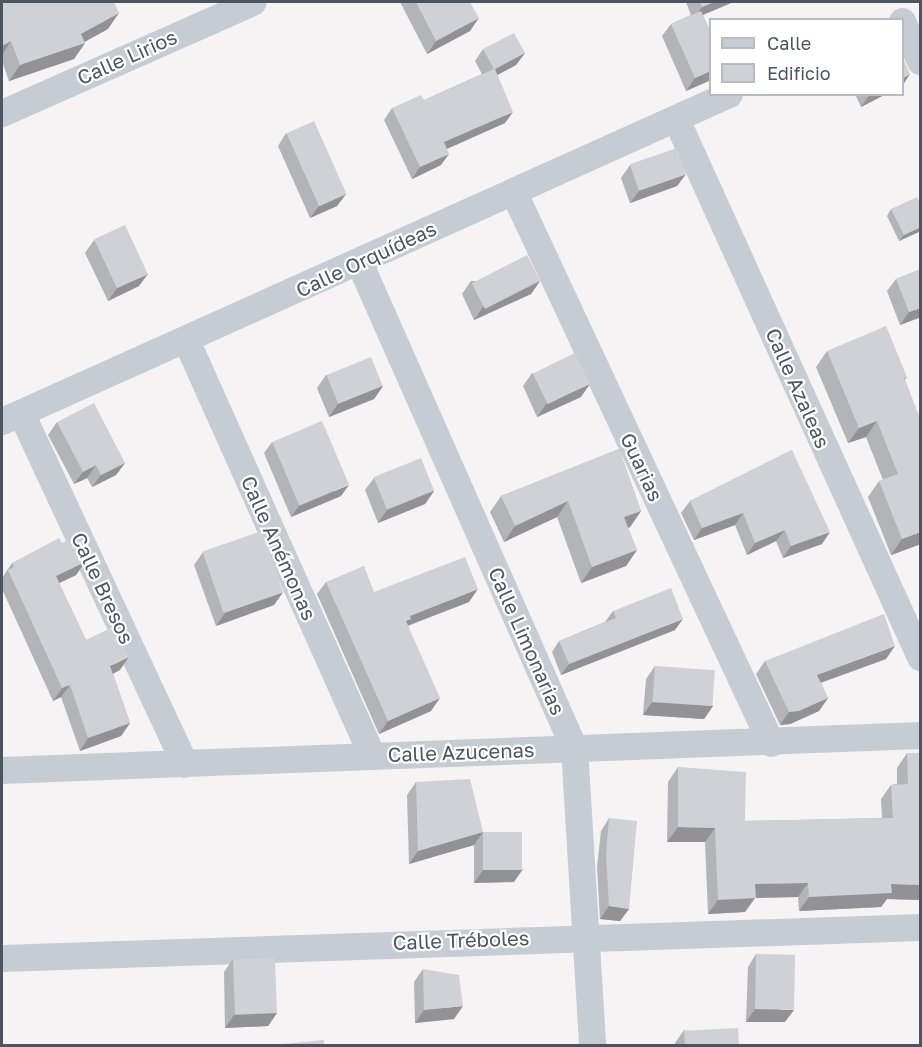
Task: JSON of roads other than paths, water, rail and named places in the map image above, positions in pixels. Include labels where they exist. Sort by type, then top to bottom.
[{"type":"street","name":"Calle Lirios","points":[[2,113],[253,2]]},
{"type":"street","points":[[904,27],[921,61]]},
{"type":"street","name":"Calle Orquídeas","points":[[11,417],[725,96]]},
{"type":"street","name":"Calle Azaleas","points":[[676,119],[921,657]]},
{"type":"street","name":"Guarias","points":[[513,191],[771,743]]},
{"type":"street","name":"Calle Limonarias","points":[[359,262],[574,748],[588,936],[592,1046]]},
{"type":"street","name":"Calle Anémonas","points":[[186,340],[372,756]]},
{"type":"street","name":"Calle Bresos","points":[[11,417],[184,764]]},
{"type":"street","name":"Calle Azucenas","points":[[2,770],[574,748],[771,743],[921,735]]},
{"type":"street","name":"Calle Tréboles","points":[[2,958],[588,936],[921,927]]}]
